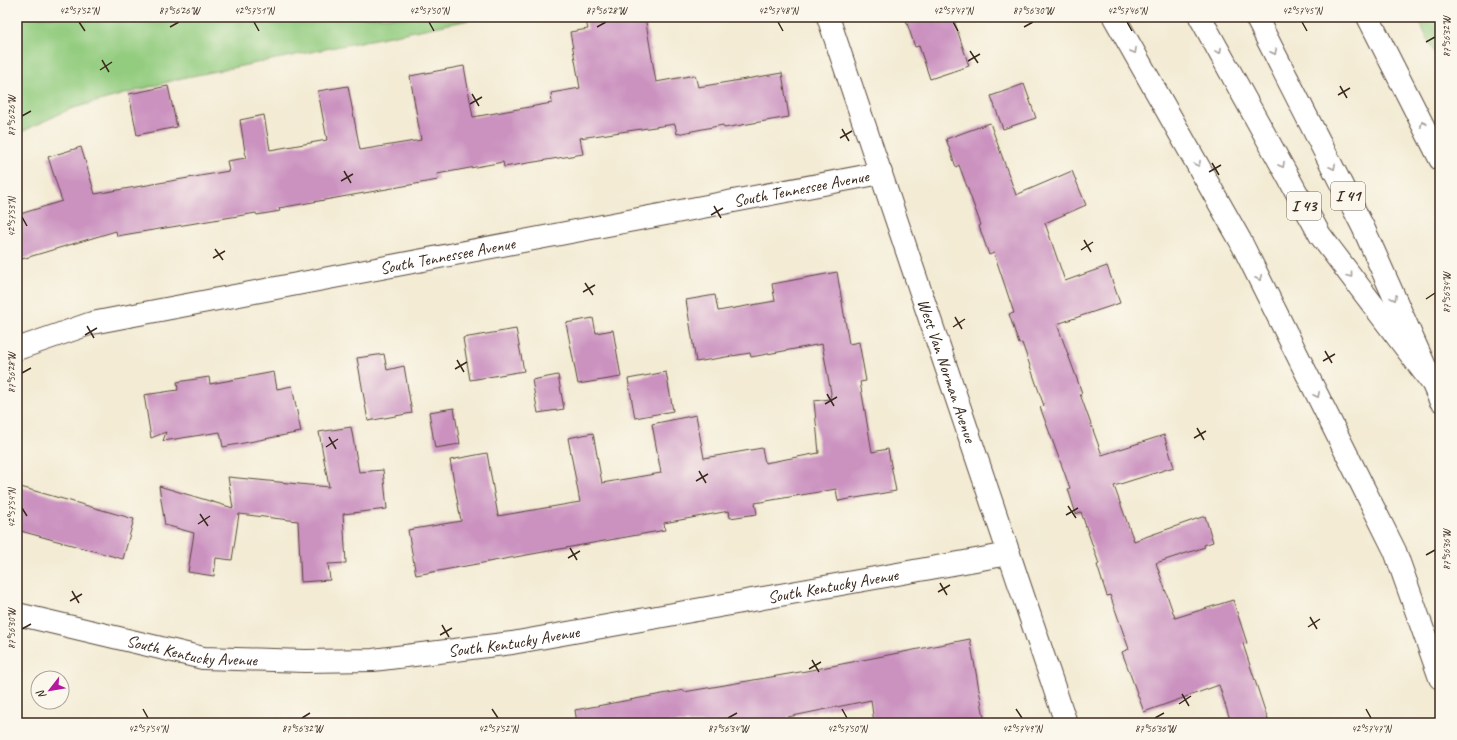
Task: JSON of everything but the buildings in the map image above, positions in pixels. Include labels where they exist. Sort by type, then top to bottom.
[{"type":"main road","name":"West Van Norman Avenue","points":[[828,17],[1066,723]]},
{"type":"main road","points":[[1114,17],[1240,240],[1395,551],[1440,678]]},
{"type":"main road","name":"I 43","points":[[1200,17],[1320,235],[1430,380]]},
{"type":"main road","name":"I 41","points":[[1256,17],[1363,227],[1440,400]]},
{"type":"main road","points":[[1368,17],[1440,159]]},
{"type":"main road","name":"South Tennessee Avenue","points":[[17,349],[92,323],[881,173]]},
{"type":"main road","name":"South Kentucky Avenue","points":[[17,614],[203,658],[305,662],[373,660],[512,643],[1009,554]]},
{"type":"green space","points":[[17,17],[484,17],[182,78],[70,109],[17,134]]},
{"type":"green space","points":[[1417,17],[1440,17],[1440,65]]}]
